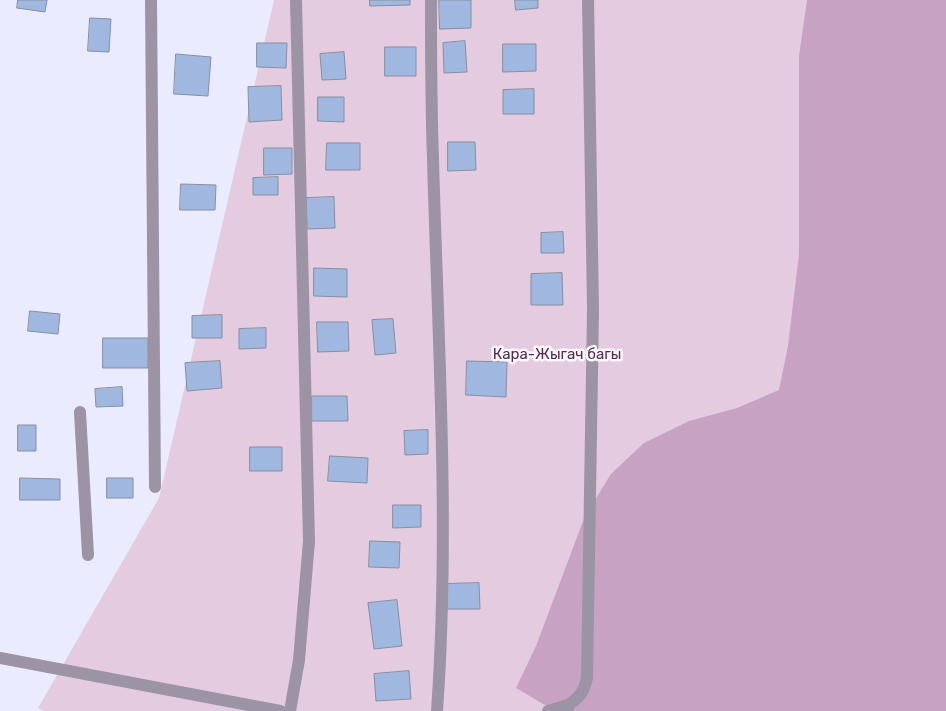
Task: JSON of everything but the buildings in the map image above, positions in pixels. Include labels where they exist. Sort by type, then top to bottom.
[{"type":"street","points":[[151,0],[155,487]]},
{"type":"street","points":[[290,711],[299,660],[309,541],[296,0]]},
{"type":"street","points":[[431,0],[433,158],[440,337],[443,517],[442,633],[437,711]]},
{"type":"street","points":[[548,711],[568,708],[584,689],[587,678],[593,309],[588,0]]},
{"type":"street","points":[[80,412],[88,555]]},
{"type":"street","points":[[0,658],[280,711]]},
{"type":"green space","name":"Кара-Жыгач багы","points":[[274,0],[946,0],[946,711],[44,711],[38,708],[159,498]]},
{"type":"shaded area","points":[[807,0],[946,0],[946,711],[555,711],[516,688],[536,646],[585,516],[611,474],[644,443],[689,421],[737,408],[779,390],[788,346],[799,254],[799,56]]}]
